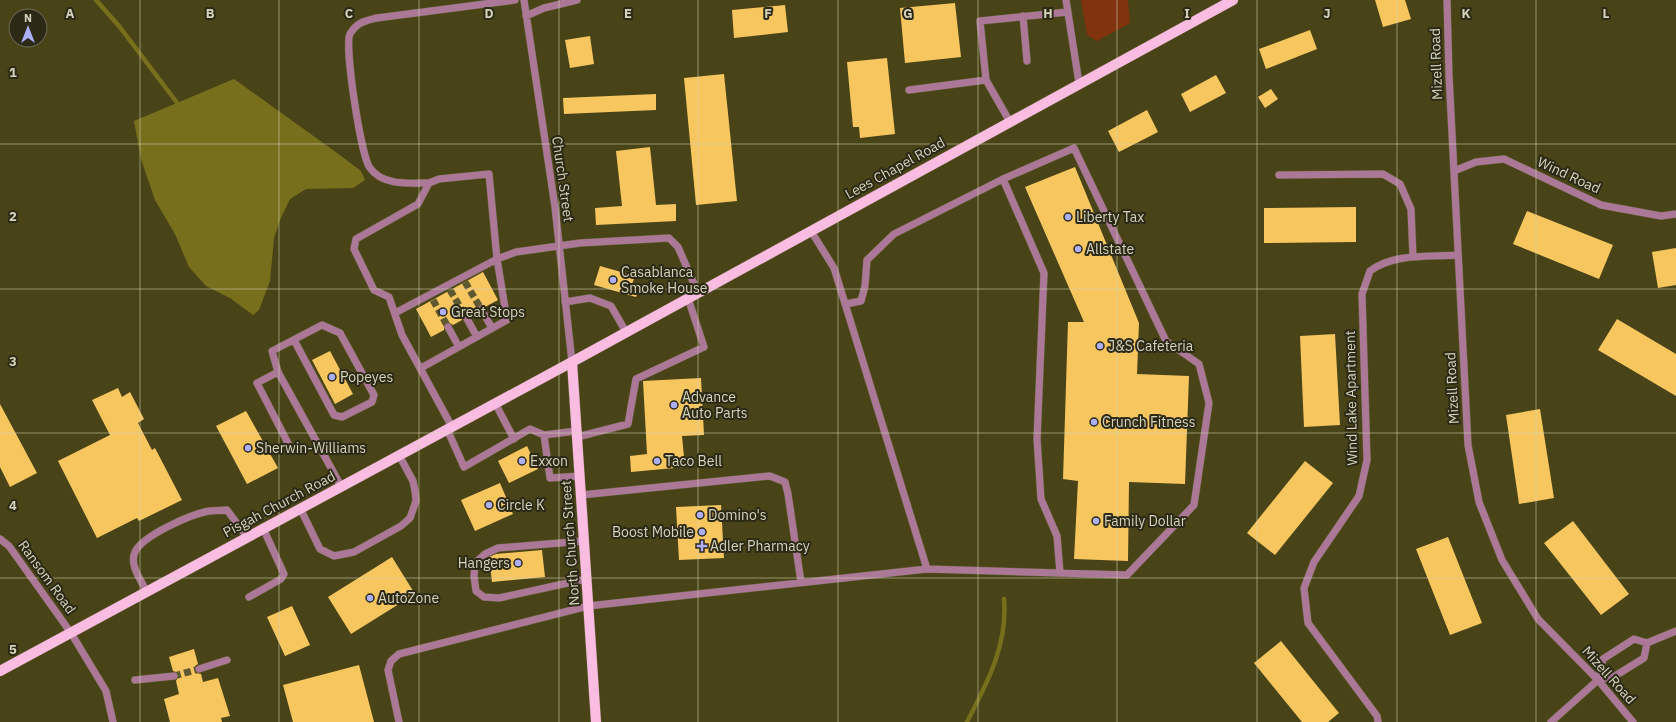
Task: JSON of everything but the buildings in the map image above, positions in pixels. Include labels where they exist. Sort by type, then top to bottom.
[{"type":"main road","name":"Lees Chapel Road","points":[[572,362],[1233,0]]},
{"type":"main road","name":"North Church Street","points":[[572,362],[596,722]]},
{"type":"main road","name":"Pisgah Church Road","points":[[0,671],[572,362]]},
{"type":"street","points":[[420,368],[507,320],[497,259],[489,174],[439,179],[429,183],[403,183],[386,181],[370,168],[362,152],[348,56],[349,35],[359,22],[377,18],[515,0]]},
{"type":"street","name":"Church Street","points":[[524,0],[560,246],[572,362]]},
{"type":"street","points":[[526,16],[544,8],[577,0]]},
{"type":"street","points":[[1066,0],[1079,83]]},
{"type":"street","name":"Mizell Road","points":[[1447,0],[1468,445],[1479,502],[1502,560],[1538,619],[1598,680],[1633,722]]},
{"type":"street","points":[[1010,122],[986,80],[980,20],[1068,12]]},
{"type":"street","points":[[1023,16],[1028,61]]},
{"type":"street","points":[[909,90],[986,80]]},
{"type":"street","points":[[399,722],[388,670],[390,661],[399,654],[588,606],[801,582],[927,569],[1127,575],[1194,505],[1209,403],[1199,364],[1166,341],[1074,148],[1003,179],[894,234],[867,260],[865,286],[861,302],[846,304]]},
{"type":"street","name":"Wind Road","points":[[1454,171],[1476,162],[1504,160],[1601,205],[1661,216],[1676,214]]},
{"type":"street","points":[[1279,175],[1383,174],[1400,184],[1411,208],[1413,257]]},
{"type":"street","points":[[1003,179],[1044,273],[1037,440],[1041,499],[1057,536],[1060,573]]},
{"type":"street","points":[[429,183],[418,204],[356,239],[354,249],[374,290],[389,297],[402,335],[449,428],[464,467],[530,429],[544,435],[577,434],[628,424],[636,379],[704,347],[688,298]]},
{"type":"street","points":[[811,231],[834,268],[927,569]]},
{"type":"street","points":[[395,313],[449,288],[497,259],[516,252],[580,243],[668,238],[678,247],[698,293]]},
{"type":"street","name":"Wind Lake Apartment","points":[[1378,722],[1377,716],[1308,623],[1304,588],[1314,562],[1359,496],[1367,460],[1362,294],[1370,272],[1377,266],[1387,261],[1413,257],[1458,255]]},
{"type":"street","points":[[566,302],[590,298],[611,306],[626,332]]},
{"type":"street","points":[[481,309],[492,328]]},
{"type":"street","points":[[466,317],[477,336]]},
{"type":"street","points":[[294,340],[334,415],[342,417],[372,402],[374,395],[340,333],[322,325],[272,351],[278,372],[341,486]]},
{"type":"street","points":[[448,327],[459,347]]},
{"type":"street","points":[[278,372],[257,383],[290,447]]},
{"type":"street","points":[[495,404],[514,438]]},
{"type":"street","points":[[544,435],[550,478],[580,476]]},
{"type":"street","points":[[300,508],[320,549],[334,556],[354,552],[401,526],[410,518],[416,501],[416,491],[413,481],[399,455]]},
{"type":"street","points":[[581,495],[770,476],[785,482],[801,582]]},
{"type":"street","points":[[147,592],[133,566],[134,552],[142,543],[168,527],[209,511],[227,510],[247,537]]},
{"type":"street","points":[[249,597],[281,579],[284,574],[263,528]]},
{"type":"street","name":"Ransom Road","points":[[0,539],[9,546],[71,633],[106,691],[113,722]]},
{"type":"street","points":[[584,541],[498,548],[486,554],[475,563],[474,576],[476,591],[484,597],[499,598],[586,579]]},
{"type":"street","points":[[1598,680],[1603,659],[1634,639],[1647,643],[1676,631]]},
{"type":"street","points":[[1551,722],[1598,680],[1615,676],[1644,658],[1647,643]]},
{"type":"street","points":[[199,669],[227,660]]},
{"type":"street","points":[[135,680],[174,676]]},
{"type":"shaded area","points":[[1081,0],[1128,0],[1130,23],[1097,41],[1087,35]]},
{"type":"shaded area","points":[[234,79],[361,171],[365,180],[353,188],[306,189],[290,199],[280,220],[274,238],[270,281],[259,310],[253,315],[230,298],[206,286],[189,267],[175,234],[155,200],[141,159],[134,121]]},
{"type":"waterway","points":[[96,0],[119,26],[181,108]]},
{"type":"waterway","points":[[967,722],[989,678],[999,648],[1003,632],[1004,599]]},
{"type":"tunnel","points":[[465,282],[481,309]]},
{"type":"tunnel","points":[[450,290],[466,317]]},
{"type":"tunnel","points":[[433,300],[448,327]]},
{"type":"tunnel","points":[[174,676],[199,669]]},
{"type":"place","name":"Liberty Tax","points":[[1068,217]]},
{"type":"place","name":"Allstate","points":[[1078,249]]},
{"type":"place","name":"Casablanca Smoke House","points":[[613,280]]},
{"type":"place","name":"Great Stops","points":[[443,312]]},
{"type":"place","name":"J&S Cafeteria","points":[[1100,346]]},
{"type":"place","name":"Popeyes","points":[[332,377]]},
{"type":"place","name":"Advance Auto Parts","points":[[674,405]]},
{"type":"place","name":"Crunch Fitness","points":[[1094,422]]},
{"type":"place","name":"Sherwin-Williams","points":[[248,448]]},
{"type":"place","name":"Exxon","points":[[522,461]]},
{"type":"place","name":"Taco Bell","points":[[657,461]]},
{"type":"place","name":"Circle K","points":[[489,505]]},
{"type":"place","name":"Domino's","points":[[700,515]]},
{"type":"place","name":"Family Dollar","points":[[1096,521]]},
{"type":"place","name":"Boost Mobile","points":[[702,532]]},
{"type":"place","name":"Adler Pharmacy","points":[[702,546]]},
{"type":"place","name":"Hangers","points":[[518,563]]},
{"type":"place","name":"AutoZone","points":[[370,598]]}]
